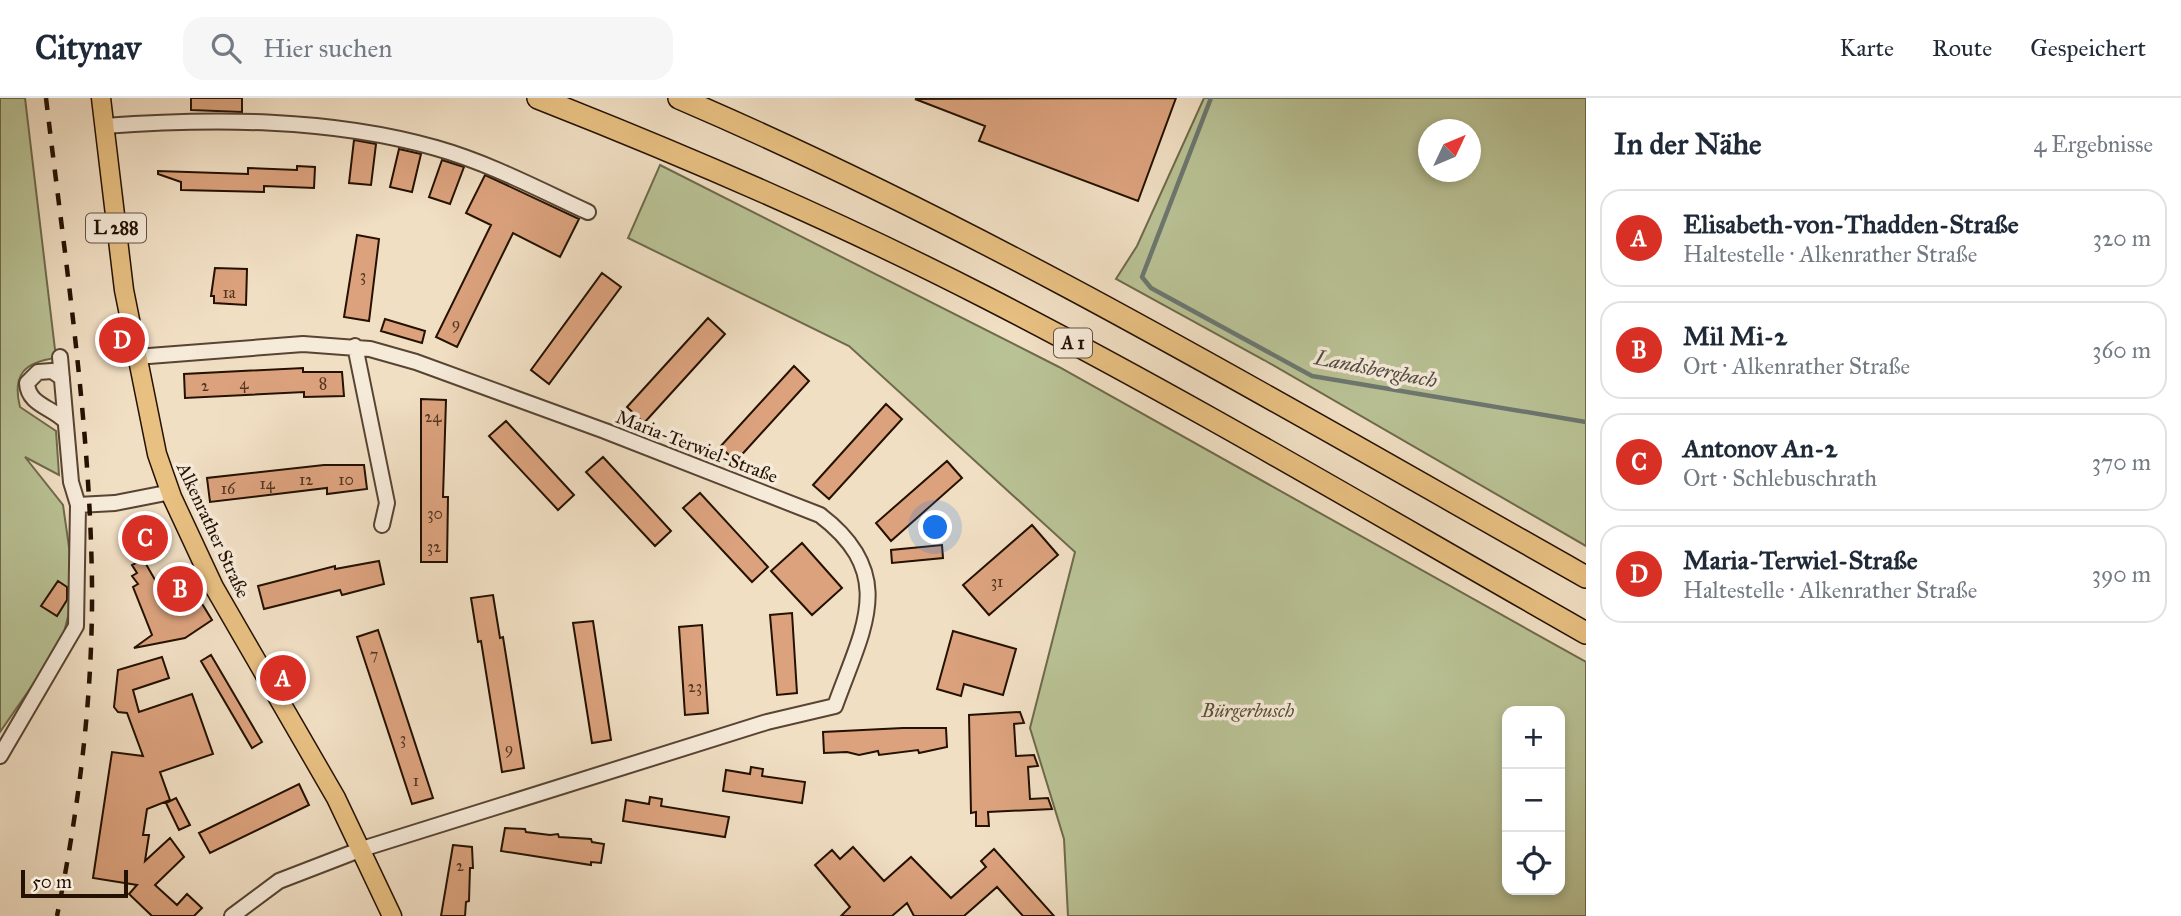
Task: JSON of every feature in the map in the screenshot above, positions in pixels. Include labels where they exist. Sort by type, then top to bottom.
[{"type":"highway","name":"A 1","points":[[538,98],[752,186],[987,298],[1192,408],[1586,633]]},
{"type":"highway","name":"A 1","points":[[679,98],[851,176],[1054,278],[1586,577]]},
{"type":"main road","name":"Alkenrather Straße","points":[[101,98],[124,290],[157,454],[171,492],[214,587],[318,766],[362,849],[392,916]]},
{"type":"street","points":[[104,126],[146,123],[254,123],[299,125],[389,138],[435,148],[478,163],[588,212]]},
{"type":"street","name":"Maria-Terwiel-Straße","points":[[136,357],[303,344],[355,346],[426,365],[601,429],[820,515],[853,548],[865,568],[869,585],[867,617],[862,639],[835,706],[767,722],[362,849]]},
{"type":"street","points":[[355,346],[387,503],[382,525]]},
{"type":"street","points":[[0,756],[76,626],[78,505],[71,482],[60,357]]},
{"type":"street","points":[[62,378],[52,371],[38,372],[27,383],[27,391],[33,400],[55,411],[65,421]]},
{"type":"street","points":[[78,505],[115,503],[171,492]]},
{"type":"street","points":[[232,916],[279,881],[362,849]]},
{"type":"green space","points":[[0,98],[25,98],[56,358],[36,363],[23,372],[19,378],[18,396],[20,407],[56,431],[59,475],[25,457],[63,505],[75,589],[61,644],[0,732]]},
{"type":"green space","points":[[1204,98],[1586,98],[1586,546],[1264,360],[1116,279],[1137,246]]},
{"type":"green space","name":"Bürgerbusch","points":[[660,165],[1059,367],[1586,662],[1586,916],[1068,916],[1064,839],[1030,728],[1075,552],[849,346],[628,238]]},
{"type":"building","points":[[191,98],[242,98],[242,112],[191,110]]},
{"type":"building","points":[[1176,98],[1138,201],[979,141],[985,126],[915,99]]},
{"type":"building","points":[[354,140],[376,144],[371,185],[349,183]]},
{"type":"building","points":[[399,149],[421,154],[412,192],[390,187]]},
{"type":"building","points":[[442,160],[464,167],[450,204],[429,197]]},
{"type":"building","points":[[297,166],[315,167],[314,188],[264,186],[264,192],[181,190],[181,182],[158,174],[158,171],[248,174],[248,168],[297,170]]},
{"type":"building","points":[[485,175],[579,219],[560,257],[513,233],[457,347],[436,337],[491,225],[466,213]]},
{"type":"building","points":[[357,235],[379,239],[369,321],[344,317]]},
{"type":"building","points":[[215,268],[247,269],[246,305],[214,303],[214,296],[211,296]]},
{"type":"building","points":[[602,273],[621,287],[549,384],[531,370]]},
{"type":"building","points":[[708,318],[725,334],[644,423],[627,407]]},
{"type":"building","points":[[385,319],[425,331],[422,343],[381,331]]},
{"type":"building","points":[[794,366],[809,381],[736,461],[720,447]]},
{"type":"building","points":[[303,368],[303,372],[342,372],[344,396],[304,397],[304,392],[185,398],[184,374]]},
{"type":"building","points":[[421,399],[446,400],[443,497],[448,497],[447,562],[421,562]]},
{"type":"building","points":[[886,404],[902,419],[829,499],[813,485]]},
{"type":"building","points":[[506,421],[574,495],[558,510],[489,436]]},
{"type":"building","points":[[603,457],[671,531],[655,546],[586,472]]},
{"type":"building","points":[[947,461],[962,478],[891,541],[876,523]]},
{"type":"building","points":[[324,465],[364,465],[367,489],[327,494],[327,488],[210,502],[207,478]]},
{"type":"building","points":[[700,493],[768,567],[752,582],[683,508]]},
{"type":"building","points":[[1032,525],[1058,555],[989,615],[963,585]]},
{"type":"building","points":[[802,543],[842,588],[812,615],[771,571]]},
{"type":"building","points":[[942,545],[943,558],[892,563],[891,550]]},
{"type":"building","points":[[143,559],[158,585],[167,588],[185,576],[212,620],[185,638],[134,648],[152,635],[133,587],[138,584],[132,576],[137,573],[132,565]]},
{"type":"building","points":[[379,561],[384,584],[342,595],[340,590],[264,609],[258,586],[335,566],[335,569]]},
{"type":"building","points":[[58,581],[67,587],[67,600],[57,616],[41,606]]},
{"type":"building","points":[[493,595],[500,638],[503,637],[524,768],[502,772],[481,641],[478,642],[471,598]]},
{"type":"building","points":[[792,613],[797,693],[777,695],[770,615]]},
{"type":"building","points":[[593,621],[611,740],[592,743],[573,623]]},
{"type":"building","points":[[702,625],[708,713],[685,715],[679,627]]},
{"type":"building","points":[[378,630],[433,798],[412,804],[357,637]]},
{"type":"building","points":[[953,631],[1016,649],[1003,695],[964,684],[961,696],[937,689]]},
{"type":"building","points":[[211,655],[262,742],[252,748],[201,661]]},
{"type":"building","points":[[162,657],[169,678],[133,690],[139,712],[192,694],[213,754],[160,772],[170,800],[147,809],[143,835],[149,835],[145,861],[170,838],[184,857],[155,885],[177,905],[187,894],[202,908],[194,916],[152,916],[129,894],[137,885],[93,878],[112,752],[143,756],[127,713],[118,712],[114,707],[118,670]]},
{"type":"building","points":[[1020,712],[1024,723],[1014,724],[1016,756],[1034,755],[1038,766],[1028,767],[1030,799],[1048,798],[1052,809],[988,812],[989,826],[976,826],[976,812],[971,813],[969,715]]},
{"type":"building","points":[[946,728],[947,747],[919,753],[918,750],[879,755],[878,751],[859,755],[847,752],[824,753],[823,732]]},
{"type":"building","points":[[751,767],[763,769],[762,776],[805,782],[802,803],[723,791],[726,770],[750,774]]},
{"type":"building","points":[[299,784],[309,805],[210,853],[199,833]]},
{"type":"building","points":[[650,797],[662,799],[661,806],[729,817],[725,837],[623,821],[626,800],[649,804]]},
{"type":"building","points":[[176,798],[190,825],[179,830],[166,803]]},
{"type":"building","points":[[505,828],[591,839],[592,842],[604,844],[601,863],[591,862],[591,865],[501,851]]},
{"type":"building","points":[[453,845],[472,847],[473,868],[470,868],[469,901],[466,902],[465,916],[441,916]]},
{"type":"building","points":[[853,847],[884,881],[911,857],[951,898],[986,867],[981,861],[994,849],[1054,916],[1023,916],[997,887],[964,916],[914,916],[907,903],[892,916],[841,916],[850,907],[815,865],[832,850],[840,859]]},
{"type":"waterway","name":"Landsbergbach","points":[[1211,98],[1142,277],[1151,288],[1312,376],[1586,422]]},
{"type":"railway","points":[[46,98],[82,401],[92,584],[90,668],[83,751],[57,916]]},
{"type":"place","name":"Maria-Terwiel-Straße","points":[[122,340]]},
{"type":"place","name":"Antonov An-2","points":[[145,538]]},
{"type":"place","name":"Mil Mi-2","points":[[180,589]]},
{"type":"place","name":"Elisabeth-von-Thadden-Straße","points":[[283,678]]}]
